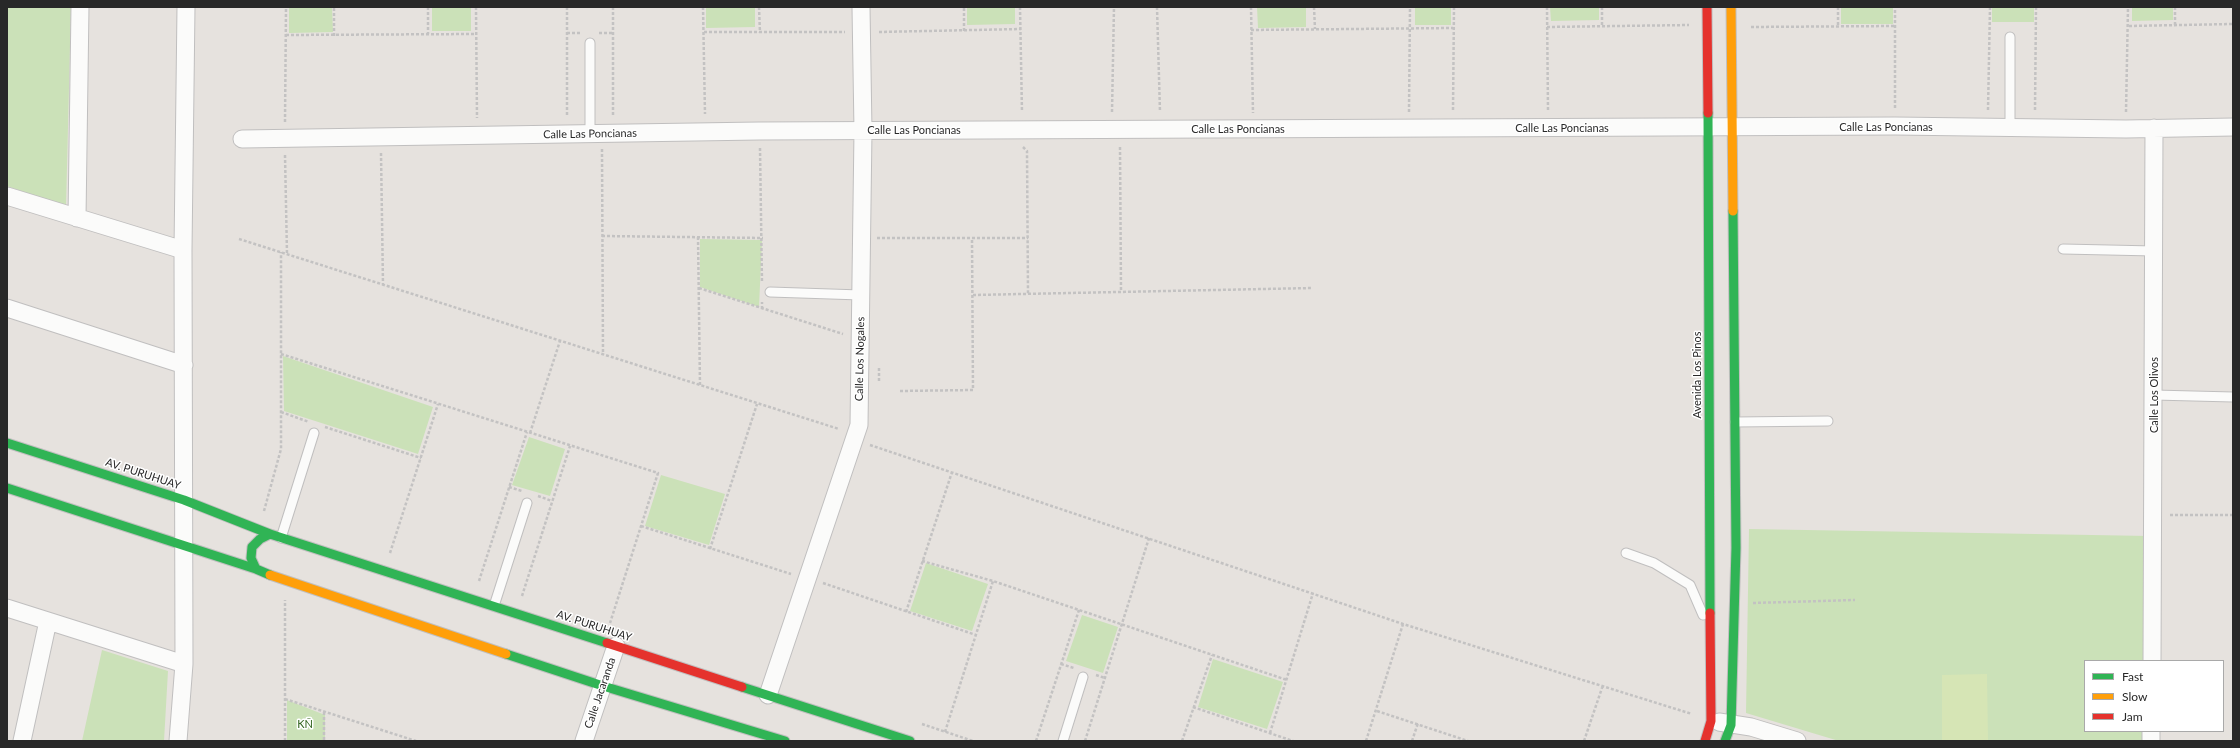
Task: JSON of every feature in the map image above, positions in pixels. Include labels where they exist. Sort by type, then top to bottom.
[{"type":"main road","name":"Avenida Los Pinos","points":[[1705,741],[1711,721],[1707,7]]},
{"type":"main road","points":[[1725,741],[1731,725],[1736,548],[1731,7]]},
{"type":"main road","name":"AV. PURUHUAY","points":[[7,442],[184,500],[281,538],[910,741]]},
{"type":"main road","points":[[7,488],[184,544],[603,686],[785,741]]},
{"type":"main road","points":[[256,569],[251,558],[252,547],[260,539],[270,534]]},
{"type":"street","points":[[77,218],[80,7]]},
{"type":"street","points":[[178,741],[184,664],[183,250],[186,7]]},
{"type":"street","name":"Calle Los Nogales","points":[[768,695],[849,435],[859,426],[862,130],[861,7]]},
{"type":"street","name":"Calle Las Poncianas","points":[[242,139],[862,130],[1895,126],[2126,129],[2233,127]]},
{"type":"street","name":"Calle Los Olivos","points":[[2152,660],[2154,128]]},
{"type":"street","points":[[7,196],[183,250]]},
{"type":"street","points":[[7,308],[184,365]]},
{"type":"street","points":[[7,608],[184,664]]},
{"type":"street","points":[[22,741],[48,621]]},
{"type":"street","name":"Calle Jacaranda","points":[[584,741],[616,646]]},
{"type":"street","points":[[1711,721],[1751,727],[1797,741]]},
{"type":"street","points":[[7,739],[13,741]]},
{"type":"lane","points":[[2010,37],[2010,128]]},
{"type":"lane","points":[[590,43],[590,134]]},
{"type":"lane","points":[[2063,249],[2154,251]]},
{"type":"lane","points":[[770,292],[861,295]]},
{"type":"lane","points":[[2154,395],[2233,397]]},
{"type":"lane","points":[[1735,422],[1828,421]]},
{"type":"lane","points":[[281,538],[316,429]]},
{"type":"lane","points":[[494,606],[527,503]]},
{"type":"lane","points":[[1626,554],[1654,563],[1690,585],[1701,607],[1711,651]]},
{"type":"lane","points":[[1063,741],[1083,677]]},
{"type":"path","points":[[285,127],[286,7]]},
{"type":"path","points":[[334,7],[334,36]]},
{"type":"path","points":[[428,7],[428,34]]},
{"type":"path","points":[[476,7],[477,125]]},
{"type":"path","points":[[567,7],[567,124]]},
{"type":"path","points":[[613,7],[613,122]]},
{"type":"path","points":[[703,7],[705,121]]},
{"type":"path","points":[[759,7],[760,33]]},
{"type":"path","points":[[964,7],[964,31]]},
{"type":"path","points":[[1020,7],[1022,146],[1027,151],[1028,294]]},
{"type":"path","points":[[1110,119],[1114,108],[1114,7]]},
{"type":"path","points":[[1157,7],[1160,117]]},
{"type":"path","points":[[1251,7],[1253,117]]},
{"type":"path","points":[[1314,7],[1315,29]]},
{"type":"path","points":[[1409,116],[1410,7]]},
{"type":"path","points":[[1453,116],[1454,7]]},
{"type":"path","points":[[1547,7],[1548,115]]},
{"type":"path","points":[[1602,7],[1602,26]]},
{"type":"path","points":[[1838,7],[1838,26]]},
{"type":"path","points":[[1895,7],[1895,126]]},
{"type":"path","points":[[1988,128],[1990,7]]},
{"type":"path","points":[[2034,127],[2036,7]]},
{"type":"path","points":[[2126,129],[2128,7]]},
{"type":"path","points":[[2175,7],[2175,25]]},
{"type":"path","points":[[1547,27],[1707,24]]},
{"type":"path","points":[[2128,26],[2233,24]]},
{"type":"path","points":[[1732,27],[1894,26]]},
{"type":"path","points":[[1252,30],[1454,28]]},
{"type":"path","points":[[874,32],[1021,29]]},
{"type":"path","points":[[704,32],[847,32]]},
{"type":"path","points":[[286,35],[334,36],[476,34]]},
{"type":"path","points":[[1113,145],[1121,147],[1121,292]]},
{"type":"path","points":[[760,147],[763,238],[762,286]]},
{"type":"path","points":[[602,149],[603,355]]},
{"type":"path","points":[[381,151],[383,285]]},
{"type":"path","points":[[285,152],[287,254]]},
{"type":"path","points":[[602,236],[763,238]]},
{"type":"path","points":[[698,237],[700,386]]},
{"type":"path","points":[[877,238],[1028,238]]},
{"type":"path","points":[[239,239],[757,404],[952,472],[1403,624],[1603,685],[1711,721]]},
{"type":"path","points":[[900,391],[973,390],[972,239]]},
{"type":"path","points":[[264,511],[281,449],[281,252]]},
{"type":"path","points":[[699,288],[844,335]]},
{"type":"path","points":[[973,295],[1151,290],[1312,288]]},
{"type":"path","points":[[762,301],[762,309]]},
{"type":"path","points":[[478,583],[560,341]]},
{"type":"path","points":[[281,354],[658,473],[609,624]]},
{"type":"path","points":[[390,554],[438,404]]},
{"type":"path","points":[[710,548],[757,404]]},
{"type":"path","points":[[281,412],[310,422]]},
{"type":"path","points":[[316,429],[421,458]]},
{"type":"path","points":[[522,597],[570,446]]},
{"type":"path","points":[[906,612],[952,472]]},
{"type":"path","points":[[2153,515],[2233,515]]},
{"type":"path","points":[[641,526],[797,575]]},
{"type":"path","points":[[1085,741],[1149,538]]},
{"type":"path","points":[[922,561],[993,581],[1287,680]]},
{"type":"path","points":[[946,732],[993,581]]},
{"type":"path","points":[[820,582],[976,635]]},
{"type":"path","points":[[1270,733],[1313,593]]},
{"type":"path","points":[[285,596],[285,741]]},
{"type":"path","points":[[1752,603],[1855,600]]},
{"type":"path","points":[[1036,741],[1079,610]]},
{"type":"path","points":[[1366,741],[1377,711],[1403,624]]},
{"type":"path","points":[[1182,741],[1212,655]]},
{"type":"path","points":[[1584,741],[1603,685]]},
{"type":"path","points":[[285,699],[416,741]]},
{"type":"path","points":[[1193,706],[1293,741]]},
{"type":"path","points":[[1377,711],[1468,741]]},
{"type":"path","points":[[324,712],[324,741]]},
{"type":"path","points":[[1412,741],[1418,724]]},
{"type":"green space","points":[[7,7],[71,7],[66,207],[7,186]]},
{"type":"green space","points":[[289,7],[332,7],[333,32],[289,33]]},
{"type":"green space","points":[[432,7],[471,7],[471,31],[432,31]]},
{"type":"green space","points":[[706,7],[755,7],[755,27],[706,28]]},
{"type":"green space","points":[[967,7],[1015,7],[1015,24],[967,25]]},
{"type":"green space","points":[[1257,7],[1306,7],[1306,27],[1258,28]]},
{"type":"green space","points":[[1415,7],[1451,7],[1451,25],[1415,25]]},
{"type":"green space","points":[[1550,7],[1599,7],[1599,20],[1551,21]]},
{"type":"green space","points":[[1841,7],[1893,7],[1893,24],[1841,24]]},
{"type":"green space","points":[[1992,7],[2034,7],[2034,22],[1992,22]]},
{"type":"green space","points":[[2132,7],[2173,7],[2173,20],[2132,21]]},
{"type":"green space","points":[[700,239],[762,240],[759,307],[700,287]]},
{"type":"green space","points":[[283,356],[433,407],[418,454],[284,411]]},
{"type":"green space","points":[[529,437],[565,449],[550,496],[512,485]]},
{"type":"green space","points":[[661,475],[725,494],[709,545],[645,526]]},
{"type":"green space","points":[[1749,529],[2149,536],[2148,660],[2084,660],[2084,732],[2148,732],[2148,741],[1839,741],[1746,713]]},
{"type":"green space","points":[[926,563],[988,584],[972,631],[910,611]]},
{"type":"green space","points":[[1082,615],[1118,627],[1103,673],[1066,661]]},
{"type":"green space","points":[[102,650],[168,671],[164,741],[82,741]]},
{"type":"green space","points":[[1213,659],[1283,682],[1267,729],[1198,707]]},
{"type":"green space","points":[[1987,674],[1988,741],[1942,741],[1942,675]]},
{"type":"green space","name":"KÑ","points":[[287,700],[325,715],[325,741],[287,741]]},
{"type":"traffic: fast","points":[[1708,113],[1710,613]]},
{"type":"traffic: fast","points":[[1725,741],[1731,725],[1736,548],[1733,211]]},
{"type":"traffic: fast","points":[[7,443],[184,500],[270,534]]},
{"type":"traffic: fast","points":[[7,488],[256,569]]},
{"type":"traffic: fast","points":[[270,575],[256,569],[251,558],[252,547],[260,539],[270,534],[607,643]]},
{"type":"traffic: fast","points":[[506,654],[603,686],[785,741]]},
{"type":"traffic: fast","points":[[742,687],[910,741]]},
{"type":"traffic: slow","points":[[1731,7],[1733,211]]},
{"type":"traffic: slow","points":[[270,575],[506,654]]},
{"type":"traffic: jam","points":[[1707,7],[1708,113]]},
{"type":"traffic: jam","points":[[1705,741],[1711,721],[1710,613]]},
{"type":"traffic: jam","points":[[607,643],[742,687]]}]
